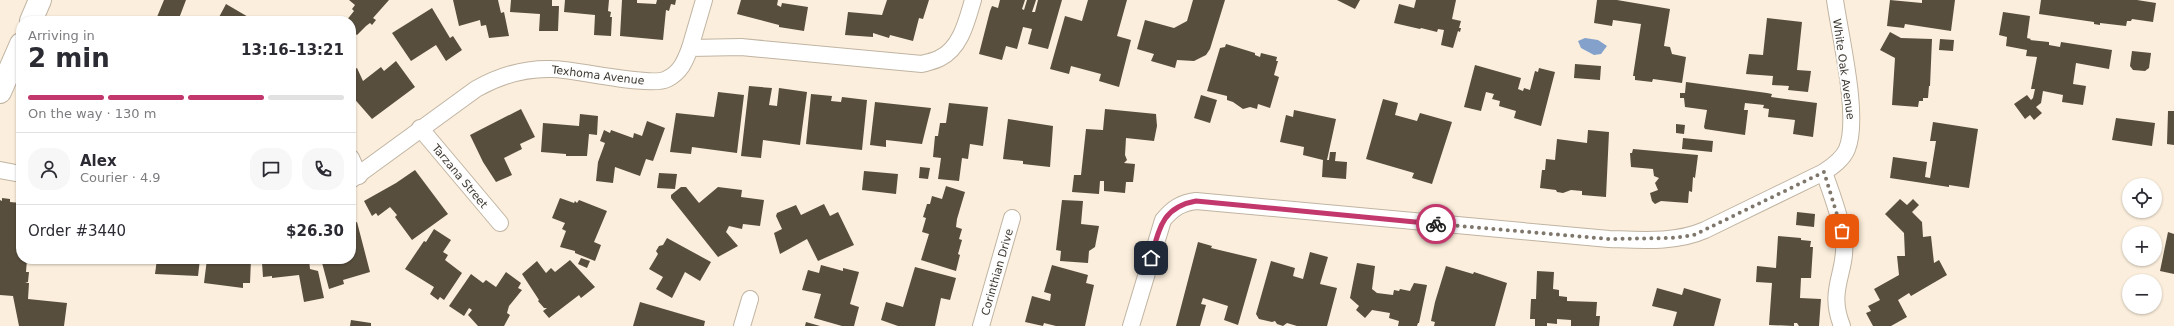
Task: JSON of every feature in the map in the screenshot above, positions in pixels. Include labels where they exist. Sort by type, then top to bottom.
[{"type":"main road","points":[[33,16],[40,0]]},
{"type":"main road","points":[[0,92],[16,55]]},
{"type":"street","name":"Texhoma Avenue","points":[[356,177],[420,128],[493,79],[521,72],[552,69],[649,81],[666,80],[683,67],[704,0]]},
{"type":"street","points":[[690,48],[741,47],[922,64],[941,58],[956,44],[965,28],[973,0]]},
{"type":"street","name":"White Oak Avenue","points":[[1131,326],[1163,220],[1171,210],[1183,203],[1196,201],[1609,239],[1672,238],[1694,235],[1824,172],[1839,161],[1847,150],[1852,134],[1852,113],[1834,0]]},
{"type":"street","name":"Tarzana Street","points":[[420,128],[500,223]]},
{"type":"street","points":[[0,170],[16,173]]},
{"type":"street","points":[[1824,172],[1844,241],[1843,260],[1836,291],[1836,305],[1842,326]]},
{"type":"street","name":"Corinthian Drive","points":[[981,326],[1012,218]]},
{"type":"street","points":[[742,326],[750,299]]},
{"type":"water","points":[[1585,38],[1598,40],[1607,46],[1601,54],[1594,55],[1581,48],[1578,41]]},
{"type":"building","points":[[164,0],[186,0],[180,16],[157,16]]},
{"type":"building","points":[[349,0],[389,0],[373,18],[376,20],[372,25],[370,23],[357,35],[356,16],[350,16],[354,11],[352,9],[355,5]]},
{"type":"building","points":[[453,0],[498,0],[501,13],[504,12],[509,36],[489,38],[486,25],[481,26],[480,20],[459,26]]},
{"type":"building","points":[[511,0],[552,0],[552,6],[559,6],[558,31],[539,31],[540,14],[510,12]]},
{"type":"building","points":[[565,0],[609,0],[608,11],[611,12],[610,17],[612,17],[611,36],[594,35],[595,15],[564,12]]},
{"type":"building","points":[[622,0],[637,0],[637,3],[656,4],[657,0],[676,0],[675,5],[671,4],[669,11],[666,10],[663,40],[620,36]]},
{"type":"building","points":[[741,0],[778,0],[777,5],[781,7],[782,3],[808,7],[804,31],[779,27],[779,25],[737,14]]},
{"type":"building","points":[[887,0],[929,0],[923,19],[919,18],[913,41],[890,35],[889,38],[873,33],[873,37],[845,35],[848,12],[882,15]]},
{"type":"building","points":[[1000,0],[1025,0],[1022,9],[1024,10],[1027,0],[1036,0],[1032,12],[1035,12],[1038,0],[1062,0],[1048,49],[1028,44],[1032,29],[1023,27],[1017,49],[1006,46],[1002,60],[979,54],[990,11],[992,6],[998,8]]},
{"type":"building","points":[[1088,0],[1127,0],[1117,36],[1131,40],[1119,87],[1099,81],[1101,74],[1071,66],[1069,74],[1050,69],[1065,16],[1082,21]]},
{"type":"building","points":[[1193,0],[1225,0],[1210,49],[1206,55],[1194,61],[1177,60],[1175,68],[1151,61],[1154,54],[1137,49],[1145,20],[1174,28],[1187,21]]},
{"type":"building","points":[[1337,0],[1360,0],[1355,9]]},
{"type":"building","points":[[1416,0],[1456,0],[1452,19],[1461,21],[1459,28],[1461,28],[1460,32],[1458,31],[1453,48],[1441,45],[1444,30],[1438,29],[1437,32],[1394,23],[1399,4],[1414,8]]},
{"type":"building","points":[[1597,0],[1617,0],[1670,9],[1664,46],[1670,47],[1672,54],[1686,57],[1682,83],[1653,79],[1652,82],[1635,80],[1635,76],[1633,76],[1641,24],[1613,20],[1612,26],[1594,23]]},
{"type":"building","points":[[1890,0],[1922,3],[1922,0],[1955,0],[1951,31],[1905,24],[1904,28],[1887,26]]},
{"type":"building","points":[[2041,0],[2137,0],[2156,3],[2153,22],[2132,19],[2131,21],[2127,21],[2126,26],[2100,23],[2100,25],[2094,24],[2094,22],[2039,14]]},
{"type":"building","points":[[226,4],[247,16],[220,16]]},
{"type":"building","points":[[432,8],[450,38],[453,36],[462,50],[446,61],[436,45],[411,61],[392,33]]},
{"type":"building","points":[[2003,12],[2030,16],[2027,38],[2031,39],[2030,40],[2049,42],[2049,45],[2060,47],[2061,42],[2112,50],[2109,69],[2076,63],[2073,84],[2086,86],[2083,105],[2062,102],[2063,95],[2043,91],[2041,103],[2036,107],[2042,113],[2034,120],[2030,115],[2025,119],[2014,104],[2027,95],[2031,100],[2033,98],[2035,89],[2031,89],[2037,57],[2026,56],[2027,50],[2006,46],[2007,37],[1999,35]]},
{"type":"building","points":[[1767,18],[1802,22],[1797,70],[1811,71],[1808,92],[1788,90],[1789,86],[1772,85],[1773,76],[1746,74],[1749,54],[1763,55]]},
{"type":"building","points":[[1890,32],[1901,38],[1932,39],[1928,98],[1923,98],[1923,101],[1919,101],[1918,107],[1892,105],[1895,58],[1880,50]]},
{"type":"building","points":[[1940,39],[1954,40],[1953,51],[1939,50]]},
{"type":"building","points":[[1226,44],[1255,53],[1255,55],[1260,57],[1261,53],[1277,57],[1276,61],[1278,61],[1274,75],[1279,77],[1270,108],[1258,104],[1257,109],[1250,107],[1243,109],[1227,100],[1227,96],[1207,91],[1220,48],[1225,47]]},
{"type":"building","points":[[2132,51],[2151,53],[2149,68],[2145,71],[2133,70],[2130,66]]},
{"type":"building","points":[[396,61],[415,87],[372,119],[356,101],[356,68],[363,81],[381,67],[384,71]]},
{"type":"building","points":[[1575,64],[1601,66],[1600,80],[1574,78]]},
{"type":"building","points":[[1475,65],[1521,78],[1518,89],[1523,91],[1524,88],[1530,90],[1535,71],[1538,72],[1539,68],[1555,72],[1541,126],[1514,118],[1516,111],[1499,106],[1500,101],[1492,99],[1494,94],[1486,92],[1481,111],[1464,107]]},
{"type":"building","points":[[1686,82],[1767,93],[1772,94],[1771,97],[1817,103],[1813,137],[1793,134],[1795,120],[1768,117],[1769,109],[1763,108],[1764,105],[1745,103],[1744,110],[1748,110],[1745,135],[1705,129],[1704,127],[1707,110],[1685,107],[1684,98],[1680,98],[1680,93],[1685,93]]},
{"type":"building","points":[[749,86],[772,88],[769,105],[777,106],[779,88],[807,92],[800,145],[763,140],[761,158],[741,156]]},
{"type":"building","points":[[718,92],[744,95],[737,153],[692,147],[691,154],[670,152],[676,113],[714,117]]},
{"type":"building","points":[[811,94],[832,96],[831,101],[841,102],[842,97],[867,100],[862,150],[806,144]]},
{"type":"building","points":[[1201,95],[1217,100],[1210,123],[1194,118]]},
{"type":"building","points":[[1383,99],[1398,103],[1395,115],[1417,121],[1420,113],[1452,122],[1432,184],[1412,178],[1414,173],[1366,159]]},
{"type":"building","points":[[875,102],[931,108],[922,144],[886,140],[886,147],[870,145]]},
{"type":"building","points":[[949,103],[988,107],[983,146],[970,144],[968,159],[962,158],[959,181],[938,179],[941,158],[933,157],[935,136],[938,136],[940,123],[946,123]]},
{"type":"building","points":[[521,109],[535,137],[520,144],[522,149],[504,158],[512,175],[496,182],[483,162],[470,135]]},
{"type":"building","points":[[1105,109],[1156,114],[1157,126],[1154,141],[1126,138],[1125,155],[1127,160],[1124,163],[1135,164],[1133,182],[1126,182],[1125,193],[1104,191],[1104,181],[1100,181],[1099,194],[1072,192],[1074,175],[1081,175],[1086,129],[1103,130]]},
{"type":"building","points":[[1294,110],[1336,119],[1327,160],[1329,160],[1330,152],[1336,152],[1335,161],[1347,162],[1346,179],[1322,177],[1323,160],[1303,155],[1304,147],[1280,142],[1286,115],[1293,117]]},
{"type":"building","points":[[2168,111],[2174,111],[2174,145],[2167,144]]},
{"type":"building","points":[[580,114],[598,116],[597,135],[589,134],[587,156],[566,156],[566,154],[541,152],[543,123],[579,126]]},
{"type":"building","points":[[2116,118],[2155,123],[2152,146],[2112,140]]},
{"type":"building","points":[[1008,119],[1053,126],[1050,167],[1023,164],[1023,161],[1003,159]]},
{"type":"building","points":[[647,121],[665,128],[653,161],[646,159],[640,176],[615,167],[613,183],[596,181],[598,162],[605,143],[600,141],[604,130],[610,133],[611,130],[633,138],[634,133],[642,136]]},
{"type":"building","points":[[1933,122],[1978,129],[1969,188],[1949,185],[1949,187],[1890,178],[1893,157],[1927,162],[1925,177],[1930,178],[1936,141],[1930,141]]},
{"type":"building","points":[[1676,124],[1685,125],[1684,134],[1676,133]]},
{"type":"building","points":[[1588,130],[1609,132],[1606,197],[1582,195],[1582,191],[1571,190],[1563,193],[1557,192],[1556,190],[1540,188],[1542,170],[1545,170],[1546,159],[1555,160],[1557,139],[1587,143]]},
{"type":"building","points":[[1683,138],[1713,141],[1712,152],[1682,149]]},
{"type":"building","points":[[1633,149],[1698,155],[1695,178],[1693,177],[1692,192],[1689,191],[1688,203],[1661,201],[1655,204],[1652,201],[1650,193],[1658,190],[1655,183],[1659,178],[1654,176],[1653,169],[1631,167],[1630,153],[1632,153]]},
{"type":"building","points":[[920,167],[930,168],[928,179],[919,178]]},
{"type":"building","points":[[415,170],[448,214],[412,240],[395,217],[397,215],[390,207],[378,216],[376,213],[372,216],[364,201],[396,183]]},
{"type":"building","points":[[864,171],[898,174],[896,194],[862,190]]},
{"type":"building","points":[[659,173],[677,174],[675,189],[657,188]]},
{"type":"building","points":[[946,186],[965,192],[956,227],[962,229],[959,239],[962,240],[958,254],[960,255],[956,271],[921,260],[929,234],[922,232],[926,218],[923,217],[927,204],[930,204],[932,196],[942,199]]},
{"type":"building","points":[[681,187],[686,187],[699,203],[718,187],[742,190],[741,197],[764,200],[760,226],[743,224],[742,229],[729,226],[726,232],[738,246],[718,257],[671,198],[671,195]]},
{"type":"building","points":[[2,198],[10,199],[10,202],[16,203],[16,264],[27,264],[26,272],[29,272],[28,282],[25,283],[29,283],[28,299],[67,303],[64,326],[19,326],[13,296],[0,295],[0,200],[2,201]]},
{"type":"building","points":[[560,198],[574,203],[575,201],[577,203],[579,200],[607,211],[594,242],[601,245],[595,261],[575,253],[575,251],[560,247],[566,231],[562,229],[565,223],[552,218]]},
{"type":"building","points":[[1900,199],[1907,205],[1913,199],[1919,205],[1912,212],[1922,222],[1923,237],[1931,236],[1934,263],[1939,260],[1947,275],[1911,296],[1909,293],[1898,300],[1907,317],[1891,326],[1873,326],[1866,313],[1871,311],[1868,306],[1880,300],[1874,289],[1899,275],[1897,256],[1905,256],[1904,233],[1885,214]]},
{"type":"building","points":[[1062,200],[1083,201],[1081,224],[1099,226],[1095,247],[1089,251],[1088,263],[1060,261],[1061,251],[1056,250]]},
{"type":"building","points":[[824,204],[830,216],[838,212],[854,245],[818,261],[807,239],[780,254],[774,233],[782,229],[776,216],[777,213],[796,205],[801,215]]},
{"type":"building","points":[[1797,212],[1815,214],[1814,227],[1796,225]]},
{"type":"building","points":[[356,222],[370,272],[343,280],[344,284],[329,289],[322,264],[356,264]]},
{"type":"building","points":[[434,229],[451,240],[443,252],[448,255],[445,260],[462,273],[444,300],[440,297],[438,300],[430,294],[434,287],[405,269]]},
{"type":"building","points":[[2168,232],[2174,234],[2174,274],[2160,271]]},
{"type":"building","points":[[1778,236],[1801,238],[1801,240],[1811,241],[1810,247],[1813,247],[1811,278],[1801,278],[1800,298],[1821,299],[1819,326],[1799,326],[1797,323],[1794,323],[1794,326],[1769,325],[1772,283],[1756,282],[1757,266],[1776,268]]},
{"type":"building","points":[[667,238],[711,262],[700,281],[685,272],[672,298],[656,289],[663,277],[649,269],[658,254],[656,251],[659,246],[663,245]]},
{"type":"building","points":[[1198,242],[1212,246],[1211,248],[1257,259],[1238,325],[1224,320],[1228,306],[1203,298],[1201,304],[1206,305],[1200,326],[1176,326]]},
{"type":"building","points":[[1310,252],[1328,257],[1320,284],[1337,288],[1327,326],[1297,326],[1287,323],[1283,326],[1277,324],[1275,321],[1272,322],[1259,319],[1256,314],[1271,261],[1295,268],[1293,276],[1303,279]]},
{"type":"building","points":[[581,258],[590,261],[587,268],[578,264]]},
{"type":"building","points":[[570,260],[595,287],[581,298],[579,295],[549,318],[543,311],[547,308],[544,308],[538,301],[539,300],[522,274],[537,261],[546,273],[551,268],[555,272]]},
{"type":"building","points":[[1357,263],[1375,266],[1372,289],[1377,293],[1393,295],[1394,290],[1399,291],[1400,289],[1410,291],[1414,283],[1427,285],[1419,323],[1417,326],[1398,326],[1399,321],[1389,318],[1390,313],[1372,310],[1365,318],[1356,310],[1359,306],[1350,298]]},
{"type":"building","points":[[156,264],[199,264],[198,276],[155,274]]},
{"type":"building","points":[[206,264],[251,264],[250,283],[243,283],[243,288],[204,283]]},
{"type":"building","points":[[262,264],[310,264],[310,269],[318,271],[324,298],[304,302],[299,275],[272,278],[272,276],[263,277]]},
{"type":"building","points":[[821,265],[843,271],[843,268],[859,272],[850,304],[859,307],[854,326],[842,326],[814,318],[821,294],[802,290],[808,270],[819,273]]},
{"type":"building","points":[[1052,265],[1088,275],[1086,283],[1094,285],[1085,326],[1056,326],[1044,323],[1043,326],[1025,322],[1032,296],[1050,301],[1051,294],[1044,292]]},
{"type":"building","points":[[1446,266],[1473,274],[1474,272],[1507,283],[1495,326],[1434,326],[1435,322],[1431,321]]},
{"type":"building","points":[[915,267],[956,278],[950,300],[941,298],[935,326],[898,326],[881,320],[886,302],[903,307]]},
{"type":"building","points":[[1537,271],[1554,272],[1553,289],[1559,290],[1559,296],[1567,297],[1567,301],[1597,302],[1596,316],[1600,316],[1599,326],[1571,326],[1571,320],[1557,319],[1557,324],[1547,323],[1547,326],[1535,326],[1535,319],[1530,319],[1531,299],[1536,299]]},
{"type":"building","points":[[506,272],[521,283],[518,288],[522,290],[509,306],[507,313],[510,315],[504,326],[478,326],[468,315],[472,310],[469,308],[464,316],[449,306],[471,274],[483,283],[486,280],[496,287]]},
{"type":"building","points":[[1657,288],[1682,295],[1684,288],[1721,299],[1714,326],[1673,326],[1677,312],[1652,306]]},
{"type":"building","points":[[640,302],[705,321],[704,326],[633,326]]},
{"type":"building","points":[[351,320],[371,323],[371,326],[350,326]]},
{"type":"building","points":[[806,322],[820,326],[805,326]]},
{"type":"way so far","points":[[1436,224],[1609,239],[1637,240],[1672,238],[1694,235],[1824,172],[1842,231]]},
{"type":"route","points":[[1151,258],[1163,220],[1171,210],[1183,203],[1196,201],[1436,224]]}]
